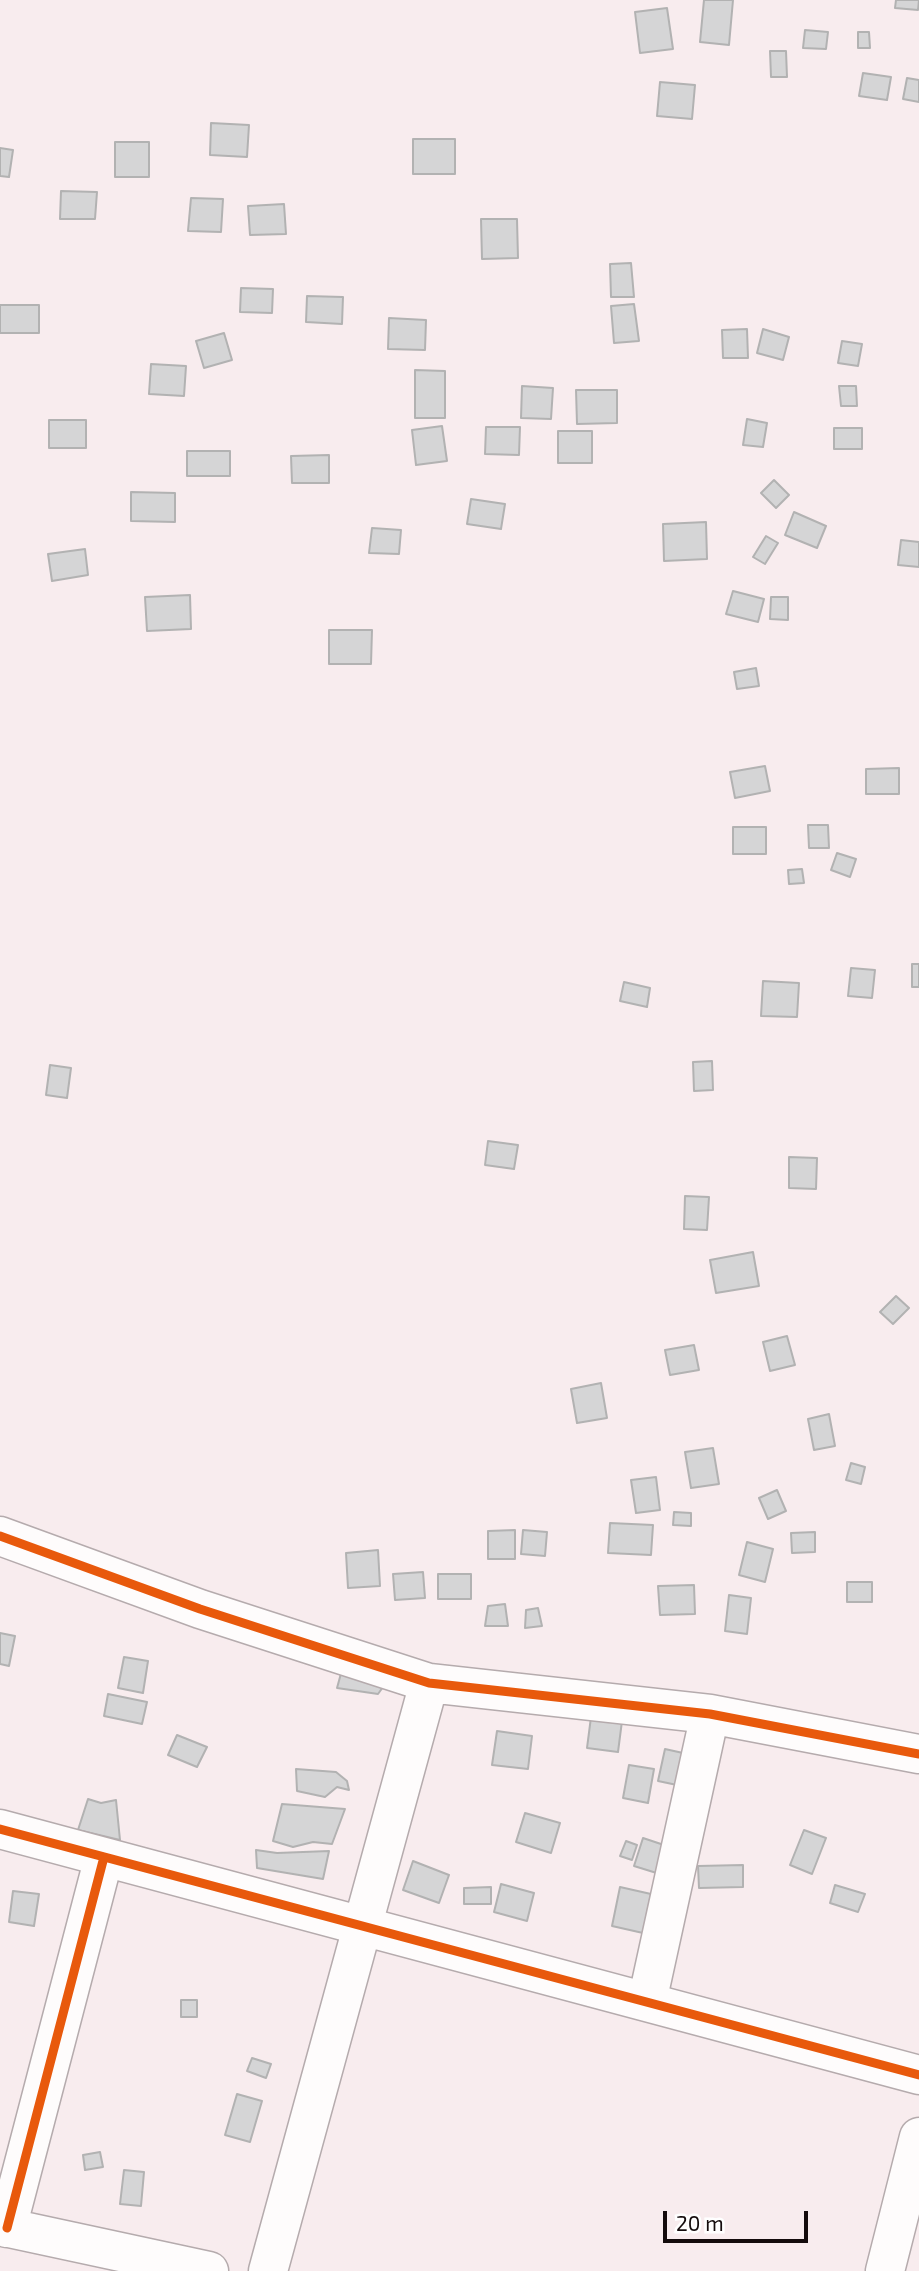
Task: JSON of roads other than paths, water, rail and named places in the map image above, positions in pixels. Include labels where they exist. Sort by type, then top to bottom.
[{"type":"street","points":[[0,1536],[200,1609],[429,1683],[710,1714],[919,1754]]},
{"type":"street","points":[[268,2271],[429,1683]]},
{"type":"street","points":[[647,2002],[710,1714]]},
{"type":"street","points":[[0,1829],[919,2075]]},
{"type":"street","points":[[104,1857],[4,2227],[209,2271]]},
{"type":"street","points":[[885,2271],[919,2137]]}]
